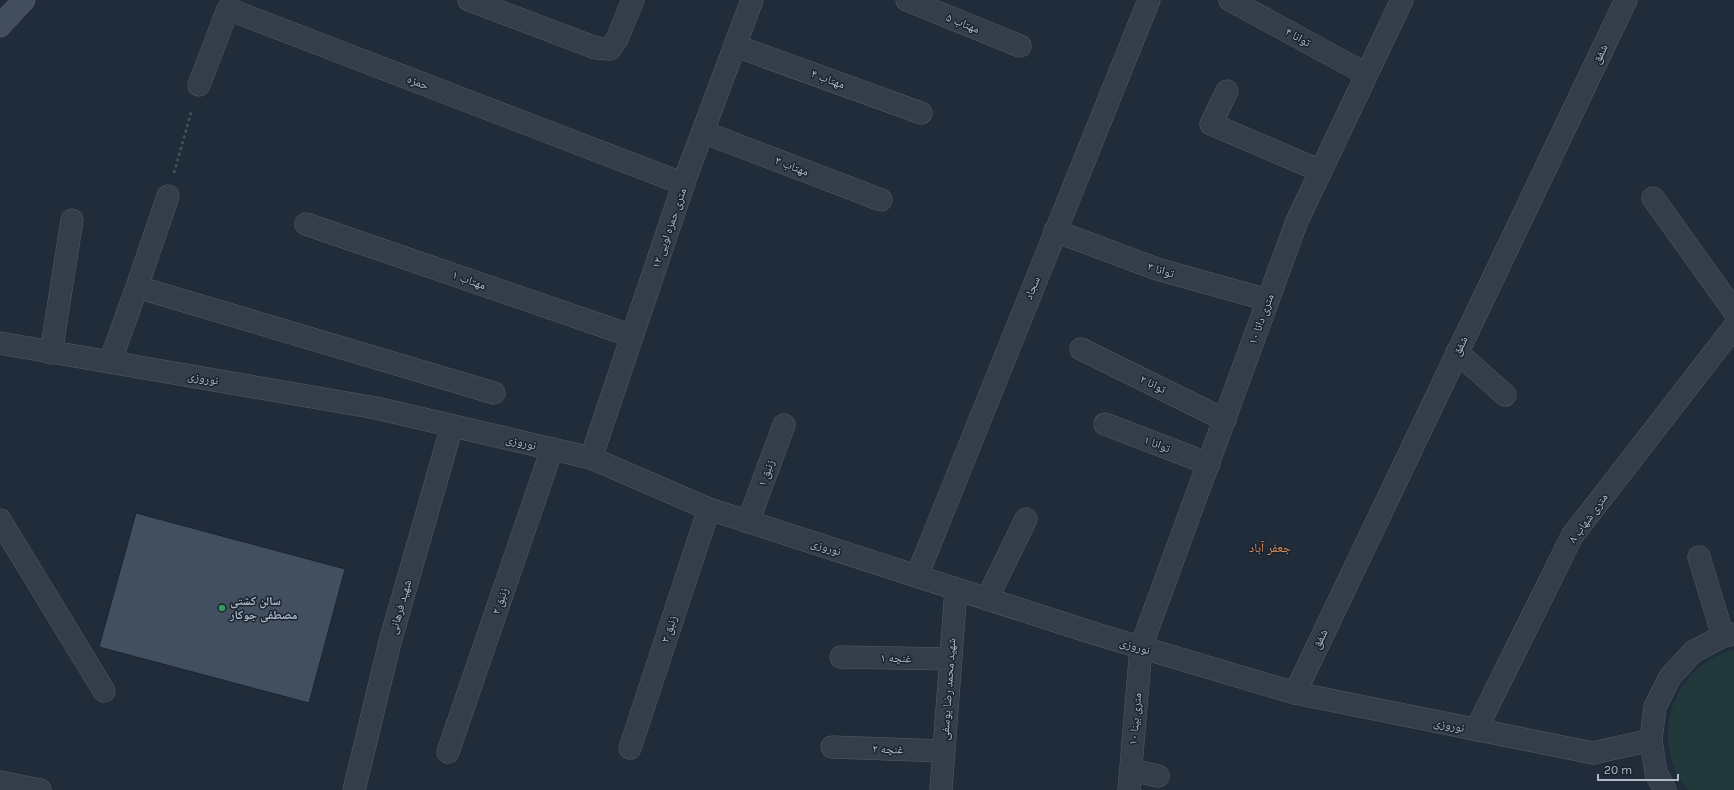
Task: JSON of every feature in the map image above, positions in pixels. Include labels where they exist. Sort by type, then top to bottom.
[{"type":"main road","points":[[0,26],[24,0]]},
{"type":"street","points":[[469,0],[596,48],[610,49],[617,39],[633,0]]},
{"type":"street","name":"۱۲ متری حمزه لویی","points":[[591,458],[684,184],[752,0]]},
{"type":"street","name":"مهتاب ۵","points":[[907,0],[1020,46]]},
{"type":"street","name":"سجاد","points":[[917,576],[1149,0]]},
{"type":"street","name":"توانا ۴","points":[[1230,0],[1366,74]]},
{"type":"street","name":"۱۰ متری دانا","points":[[1141,648],[1298,222],[1366,74],[1402,0]]},
{"type":"street","name":"شفق","points":[[1295,693],[1626,0]]},
{"type":"street","name":"حمزه","points":[[199,85],[228,10],[684,184]]},
{"type":"street","name":"مهتاب ۴","points":[[736,46],[921,113]]},
{"type":"street","points":[[1227,91],[1211,124],[1321,171]]},
{"type":"street","name":"مهتاب ۳","points":[[703,132],[881,200]]},
{"type":"street","points":[[110,362],[138,287],[168,196]]},
{"type":"street","points":[[1652,198],[1734,311]]},
{"type":"street","points":[[51,353],[72,220]]},
{"type":"street","name":"مهتاب ۱","points":[[306,224],[632,336]]},
{"type":"street","name":"توانا ۳","points":[[1055,232],[1157,270],[1268,300]]},
{"type":"street","points":[[138,287],[494,393]]},
{"type":"street","name":"۸ متری شهاب","points":[[1476,730],[1572,536],[1734,327]]},
{"type":"street","name":"نوروزی","points":[[0,344],[376,408],[591,458],[709,509],[1141,648],[1295,693],[1593,753],[1651,740]]},
{"type":"street","name":"توانا ۲","points":[[1082,348],[1225,420]]},
{"type":"street","points":[[1457,352],[1505,395]]},
{"type":"street","name":"توانا ۱","points":[[1105,424],[1209,464]]},
{"type":"street","name":"زنبق ۱","points":[[748,522],[784,425]]},
{"type":"street","name":"شهید فرهانی","points":[[354,790],[390,642],[452,426]]},
{"type":"street","name":"زنبق ۲","points":[[448,752],[552,449]]},
{"type":"street","name":"زنبق ۳","points":[[630,748],[709,509]]},
{"type":"street","points":[[0,520],[104,691]]},
{"type":"street","points":[[987,599],[1026,520]]},
{"type":"street","points":[[1658,784],[1651,740],[1655,707],[1670,677],[1693,652],[1728,635],[1699,557]]},
{"type":"street","name":"شهید محمد رضا یوسفی","points":[[941,790],[956,589]]},
{"type":"street","name":"۱۰ متری بینا","points":[[1130,780],[1141,648]]},
{"type":"street","name":"غنچه ۱","points":[[841,657],[951,659]]},
{"type":"street","name":"غنچه ۲","points":[[832,747],[944,751]]},
{"type":"street","points":[[1130,780],[1158,776]]},
{"type":"street","points":[[0,782],[40,790]]},
{"type":"path","points":[[168,196],[199,85]]},
{"type":"green space","points":[[1734,650],[1734,790],[1689,790],[1681,781],[1671,756],[1668,737],[1670,717],[1676,699],[1685,682],[1698,668],[1715,657]]},
{"type":"building","name":"سالن کشتی مصطفی جوکار","points":[[136,513],[345,569],[309,703],[99,647]]},
{"type":"place","name":"سالن کشتی مصطفی جوکار","points":[[222,608]]},
{"type":"district","name":"جعفر آباد","points":[[1270,547]]}]
